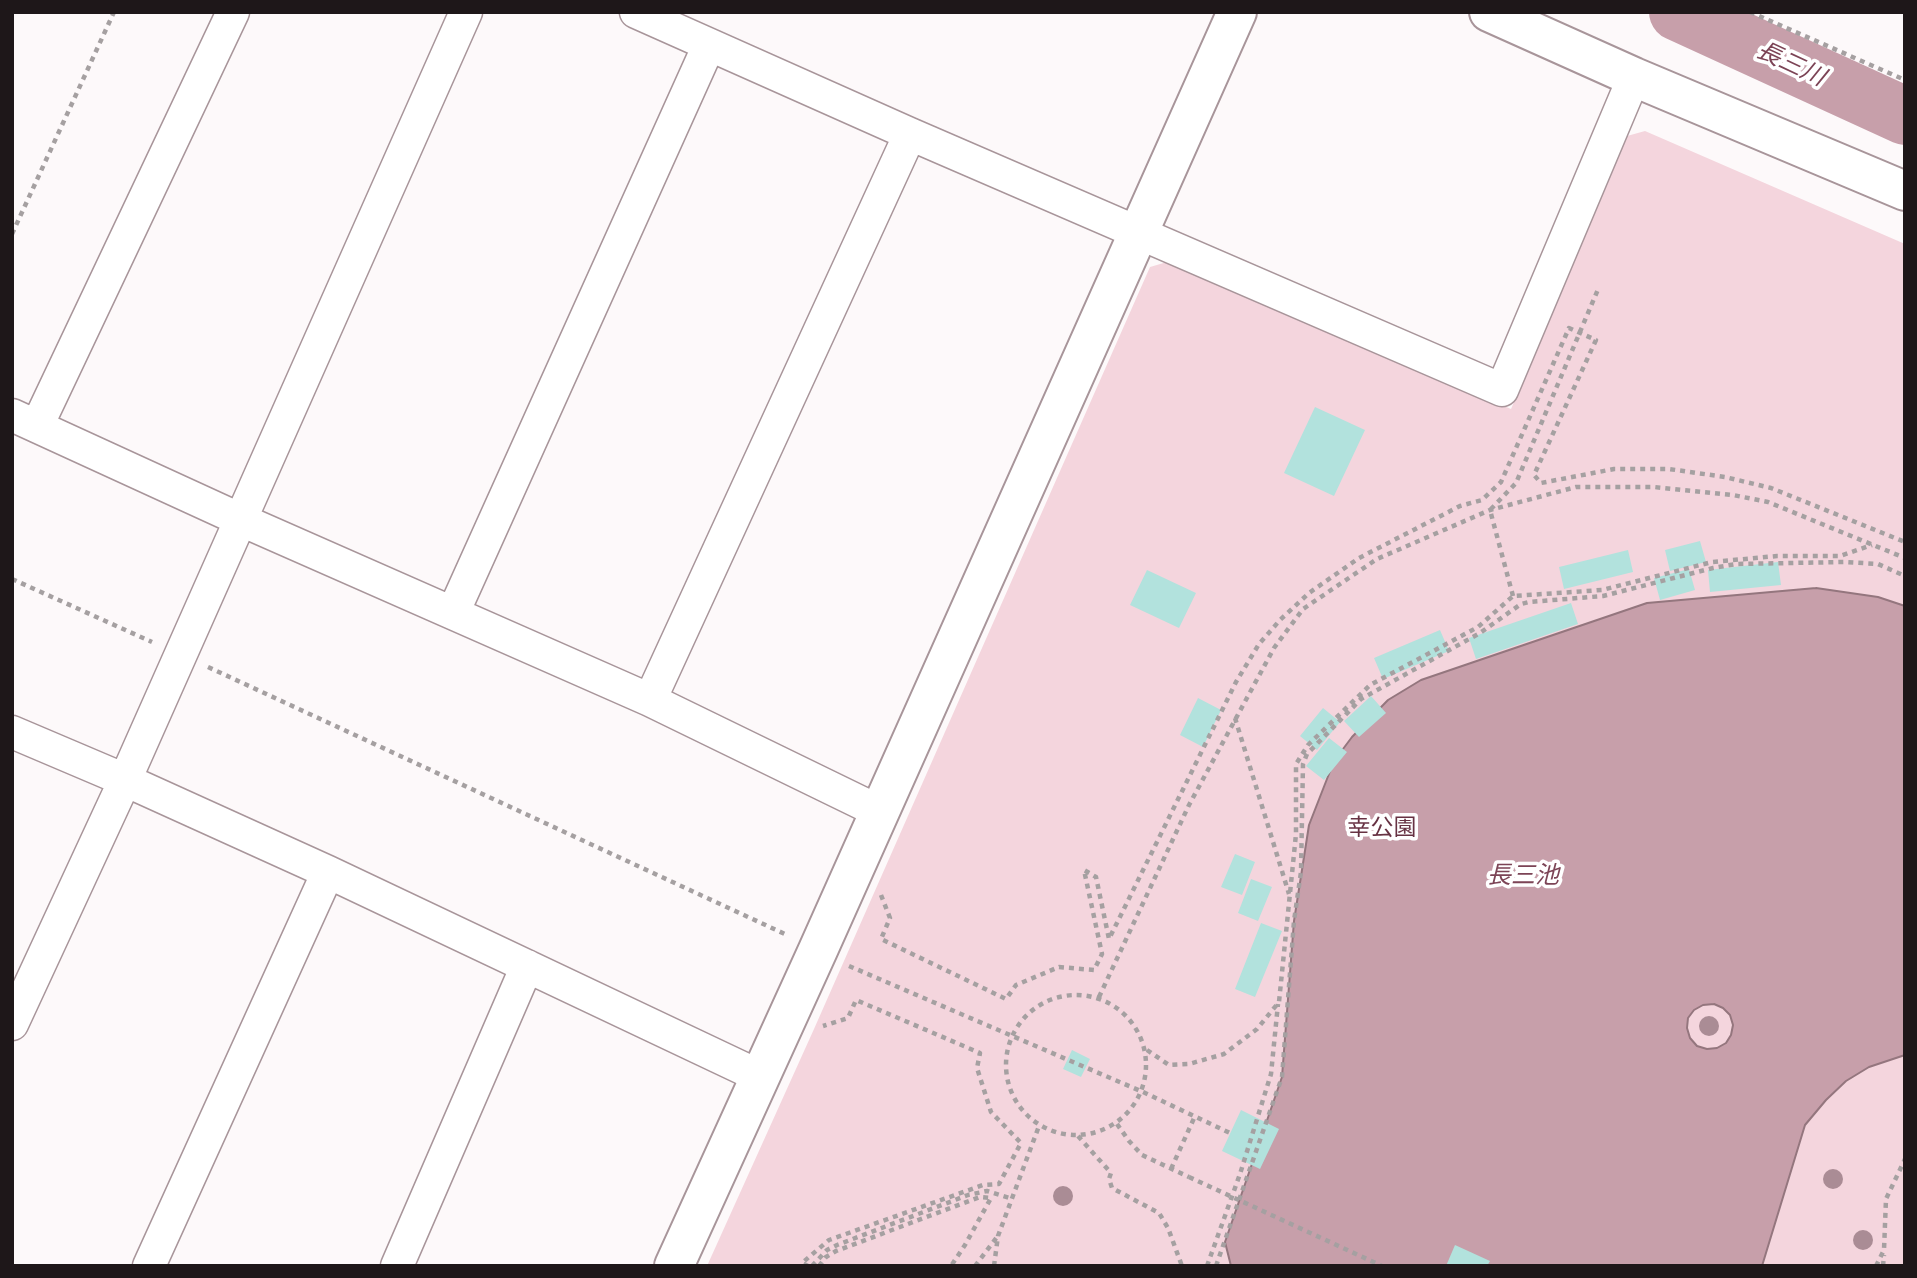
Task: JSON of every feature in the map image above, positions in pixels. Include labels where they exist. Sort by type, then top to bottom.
[{"type":"street","points":[[233,12],[25,420],[239,519],[650,701],[878,811]]},
{"type":"street","points":[[12,1024],[125,780],[466,12]]},
{"type":"street","points":[[636,12],[910,134],[1502,390],[1634,78]]},
{"type":"street","points":[[674,1266],[1237,12]]},
{"type":"street","points":[[1489,12],[1634,78],[1905,191]]},
{"type":"street","points":[[453,613],[709,45]]},
{"type":"street","points":[[650,701],[910,134]]},
{"type":"street","points":[[12,732],[328,872],[759,1076]]},
{"type":"street","points":[[149,1266],[328,872]]},
{"type":"street","points":[[397,1266],[527,966]]},
{"type":"path","points":[[12,234],[114,12]]},
{"type":"path","points":[[1750,12],[1905,80]]},
{"type":"path","points":[[1490,510],[1516,483],[1599,287]]},
{"type":"path","points":[[877,884],[890,918],[881,939],[1006,999],[1016,985],[1059,967],[1094,970],[1102,954],[1084,870],[1096,877],[1109,939],[1236,682],[1259,644],[1309,593],[1359,558],[1460,506],[1482,500],[1501,482],[1569,328],[1596,340],[1534,475],[1541,483],[1614,469],[1669,469],[1725,477],[1771,488],[1905,542]]},
{"type":"path","points":[[1099,997],[1189,805],[1234,717],[1274,648],[1303,609],[1377,559],[1490,510],[1576,487],[1654,487],[1733,495],[1768,502],[1905,558]]},
{"type":"path","points":[[1490,510],[1514,596]]},
{"type":"path","points":[[1207,1266],[1240,1174],[1271,1074],[1296,834],[1296,764],[1308,745],[1370,685],[1478,627],[1514,596],[1602,590],[1712,562],[1777,556],[1840,556],[1873,545]]},
{"type":"path","points":[[1216,1266],[1282,1077],[1294,921],[1301,872],[1303,764],[1307,754],[1361,699],[1480,633],[1521,604],[1529,602],[1603,596],[1713,568],[1736,565],[1845,562],[1878,564],[1905,576]]},
{"type":"path","points":[[12,579],[180,654],[846,965],[1143,1091],[1230,1133]]},
{"type":"path","points":[[1234,717],[1289,895]]},
{"type":"path","points":[[1147,1050],[1143,1091],[1117,1124],[1078,1136],[1039,1126],[1015,1101],[1005,1069],[1011,1035],[1033,1009],[1065,994],[1099,997],[1130,1018],[1147,1050],[1169,1065],[1189,1064],[1223,1054],[1256,1029],[1279,1002]]},
{"type":"path","points":[[820,1017],[814,1029],[848,1018],[856,1000],[980,1054],[977,1068],[990,1112],[1021,1143],[999,1184],[983,1185],[829,1240],[802,1263],[810,1266],[836,1245],[968,1195],[987,1191],[1013,1199]]},
{"type":"path","points":[[1171,1169],[1195,1116]]},
{"type":"path","points":[[1117,1124],[1142,1155],[1382,1266]]},
{"type":"path","points":[[994,1266],[998,1236],[1039,1126]]},
{"type":"path","points":[[1078,1136],[1111,1173],[1109,1178],[1112,1188],[1159,1213],[1168,1228],[1182,1266]]},
{"type":"path","points":[[1883,1266],[1886,1199],[1905,1159]]},
{"type":"path","points":[[819,1266],[826,1256],[836,1251],[980,1197],[991,1198],[951,1266]]},
{"type":"path","points":[[975,1266],[998,1236]]},
{"type":"path","points":[[1876,1266],[1884,1250]]},
{"type":"green space","name":"幸公園","points":[[1645,131],[1905,244],[1905,1266],[707,1266],[1150,267],[1167,262],[1511,409],[1627,136]]},
{"type":"water","name":"長三池","points":[[1816,588],[1878,597],[1905,606],[1905,1055],[1869,1067],[1846,1081],[1805,1125],[1762,1266],[1231,1266],[1225,1242],[1282,1077],[1294,921],[1309,825],[1334,761],[1352,737],[1388,700],[1421,680],[1647,603]],"holes":[[[1714,1004],[1730,1015],[1733,1025],[1726,1043],[1717,1048],[1697,1046],[1690,1038],[1688,1018],[1694,1010],[1703,1005]]]},
{"type":"building","points":[[1315,407],[1365,430],[1334,496],[1284,473]]},
{"type":"building","points":[[1700,541],[1706,562],[1670,571],[1665,550]]},
{"type":"building","points":[[1628,550],[1633,572],[1564,589],[1559,567]]},
{"type":"building","points":[[1778,562],[1781,585],[1710,592],[1708,570]]},
{"type":"building","points":[[1689,569],[1695,590],[1660,600],[1654,578]]},
{"type":"building","points":[[1147,570],[1196,593],[1179,628],[1130,605]]},
{"type":"building","points":[[1571,603],[1578,624],[1476,659],[1469,638]]},
{"type":"building","points":[[1440,630],[1449,651],[1383,679],[1374,658]]},
{"type":"building","points":[[1371,696],[1386,713],[1359,737],[1344,721]]},
{"type":"building","points":[[1198,698],[1221,710],[1203,747],[1180,735]]},
{"type":"building","points":[[1323,708],[1340,722],[1317,750],[1300,736]]},
{"type":"building","points":[[1329,738],[1347,752],[1324,780],[1306,766]]},
{"type":"building","points":[[1235,854],[1255,862],[1242,895],[1221,887]]},
{"type":"building","points":[[1251,879],[1272,887],[1258,921],[1238,913]]},
{"type":"building","points":[[1261,923],[1282,931],[1255,997],[1235,989]]},
{"type":"building","points":[[1072,1050],[1090,1059],[1081,1077],[1063,1069]]},
{"type":"building","points":[[1241,1110],[1279,1129],[1260,1169],[1222,1151]]},
{"type":"building","points":[[1455,1245],[1490,1261],[1487,1266],[1446,1266]]},
{"type":"waterway","name":"長三川","points":[[1678,12],[1905,116]]}]
